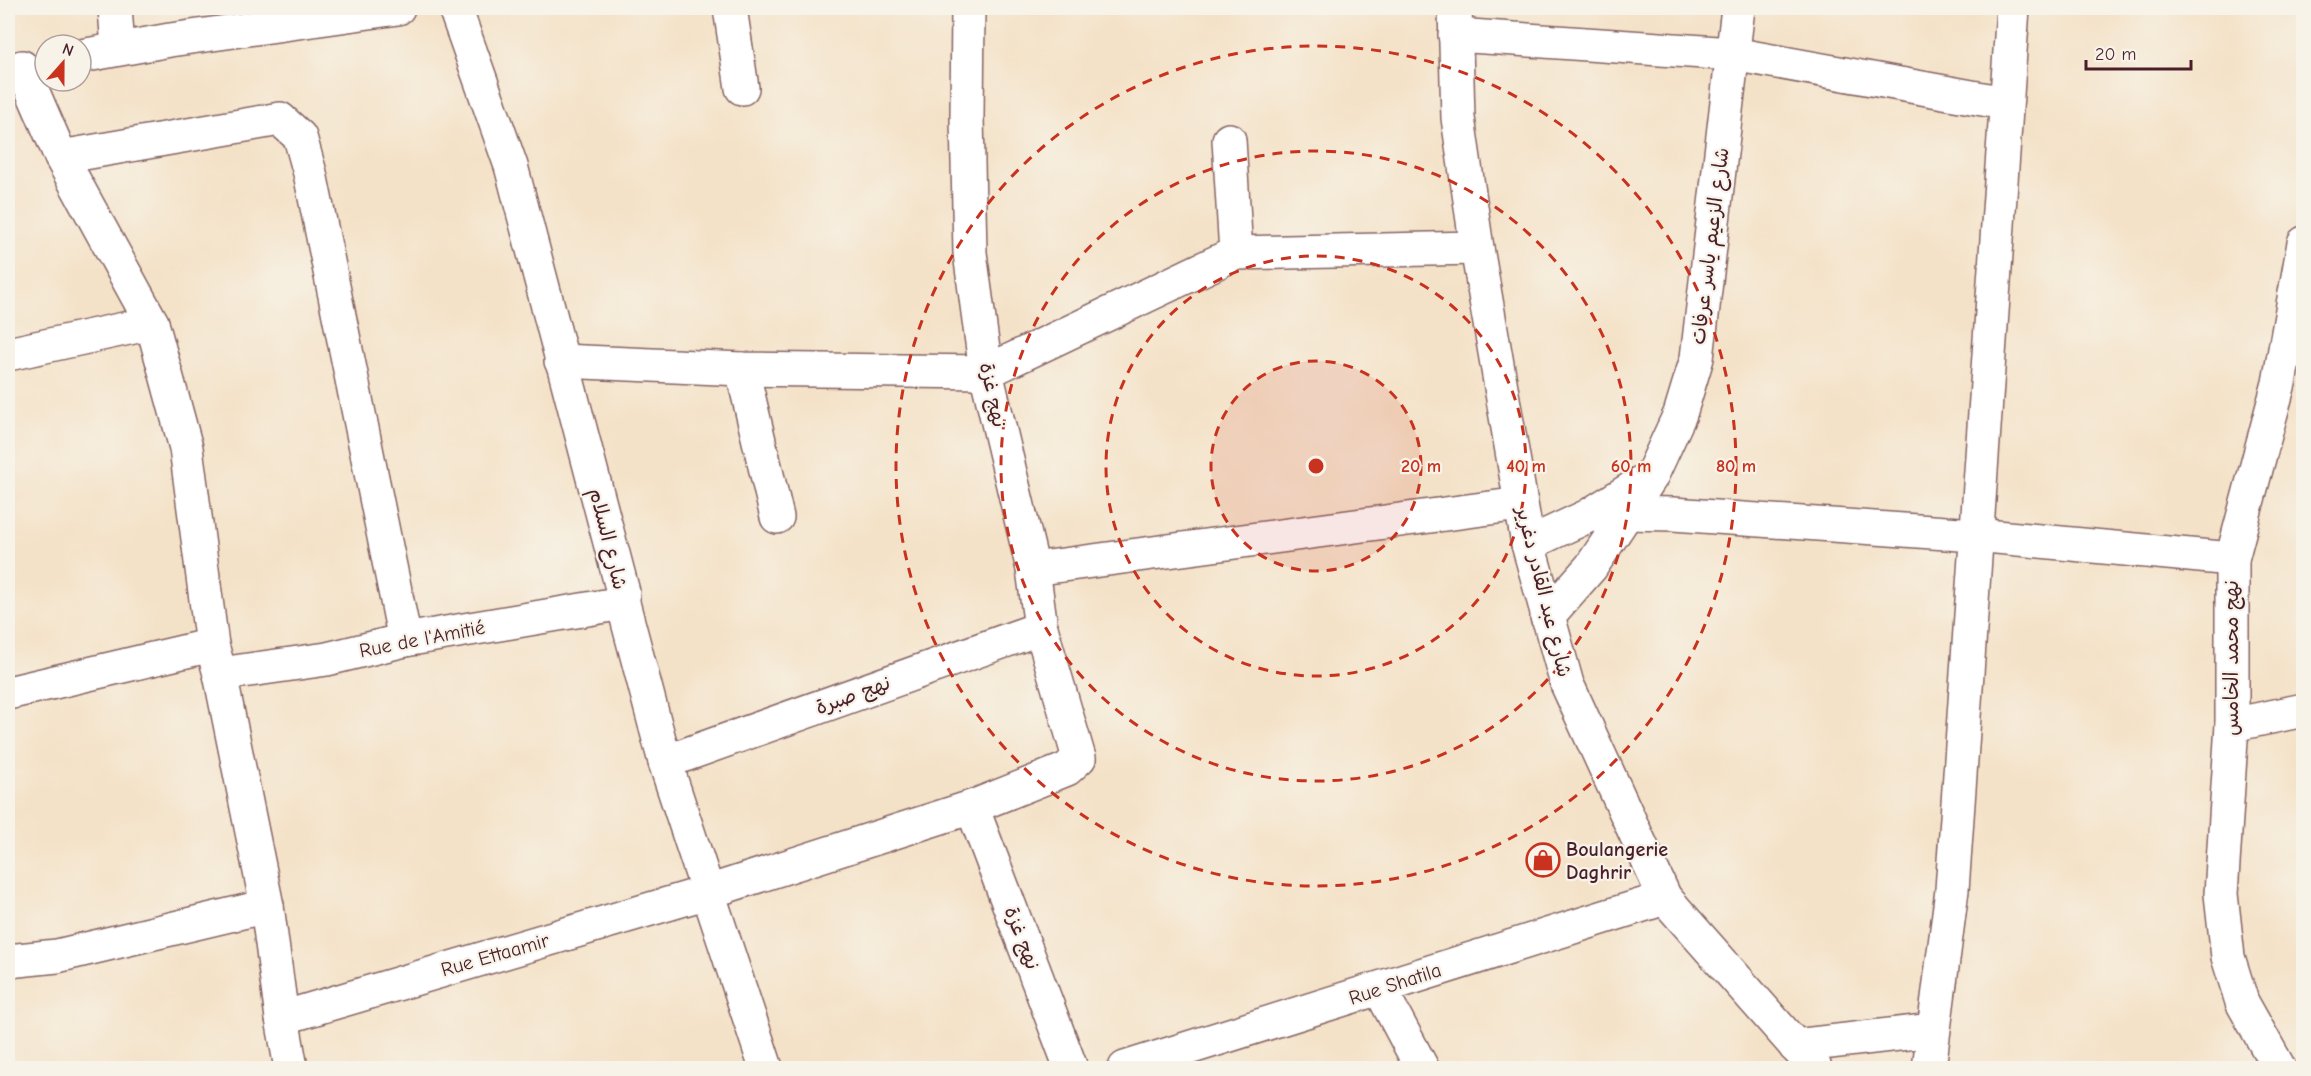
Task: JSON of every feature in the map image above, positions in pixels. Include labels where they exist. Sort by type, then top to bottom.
[{"type":"street","points":[[115,8],[118,48]]},
{"type":"street","points":[[93,53],[398,8]]},
{"type":"street","name":"شارع السلام","points":[[455,8],[511,165],[665,762],[766,1068]]},
{"type":"street","points":[[730,8],[742,88]]},
{"type":"street","name":"نهج غزة","points":[[968,8],[967,117],[970,253],[986,372],[1033,569],[1041,628],[1079,758],[1067,769]]},
{"type":"street","name":"شارع الزعيم ياسر عرفات","points":[[1547,617],[1591,567],[1651,477],[1680,414],[1697,358],[1738,8]]},
{"type":"street","points":[[1929,1068],[1953,890],[1975,535],[2013,8]]},
{"type":"street","points":[[1455,21],[1734,54],[2005,103]]},
{"type":"street","name":"شارع عبد القادر دغرير","points":[[1455,21],[1458,118],[1477,248],[1520,504],[1547,617],[1567,684],[1665,898],[1805,1057]]},
{"type":"street","points":[[25,67],[61,158],[152,323],[186,448],[216,659],[267,906],[291,1068]]},
{"type":"street","points":[[61,158],[280,119],[300,137],[310,173],[405,640]]},
{"type":"street","points":[[1229,140],[1236,253]]},
{"type":"street","name":"نهج محمد الخامس","points":[[2279,1068],[2242,1002],[2228,957],[2221,894],[2232,725],[2232,559],[2291,381],[2304,243]]},
{"type":"street","points":[[561,361],[742,369],[986,372],[1236,253],[1477,248]]},
{"type":"street","points":[[8,354],[152,323]]},
{"type":"street","points":[[742,369],[777,517]]},
{"type":"street","points":[[1528,544],[1588,516],[1651,477]]},
{"type":"street","points":[[1033,569],[1520,504]]},
{"type":"street","points":[[1626,513],[1673,514],[1975,535],[2232,559]]},
{"type":"street","name":"Rue de l'Amitié","points":[[8,693],[216,659],[327,659],[405,640],[623,603]]},
{"type":"street","name":"نهج صبرة","points":[[665,762],[1041,628]]},
{"type":"street","points":[[2232,725],[2304,710]]},
{"type":"street","name":"Rue Ettaamir","points":[[282,1018],[708,892],[972,807],[1067,769]]},
{"type":"street","name":"نهج غزة","points":[[972,807],[1071,1068]]},
{"type":"street","name":"Rue Shatila","points":[[1125,1068],[1665,898]]},
{"type":"street","points":[[8,961],[57,956],[267,906]]},
{"type":"street","points":[[1380,988],[1422,1068]]},
{"type":"street","points":[[1805,1057],[1933,1029]]},
{"type":"place","name":"Boulangerie Daghrir","points":[[1543,860]]}]
